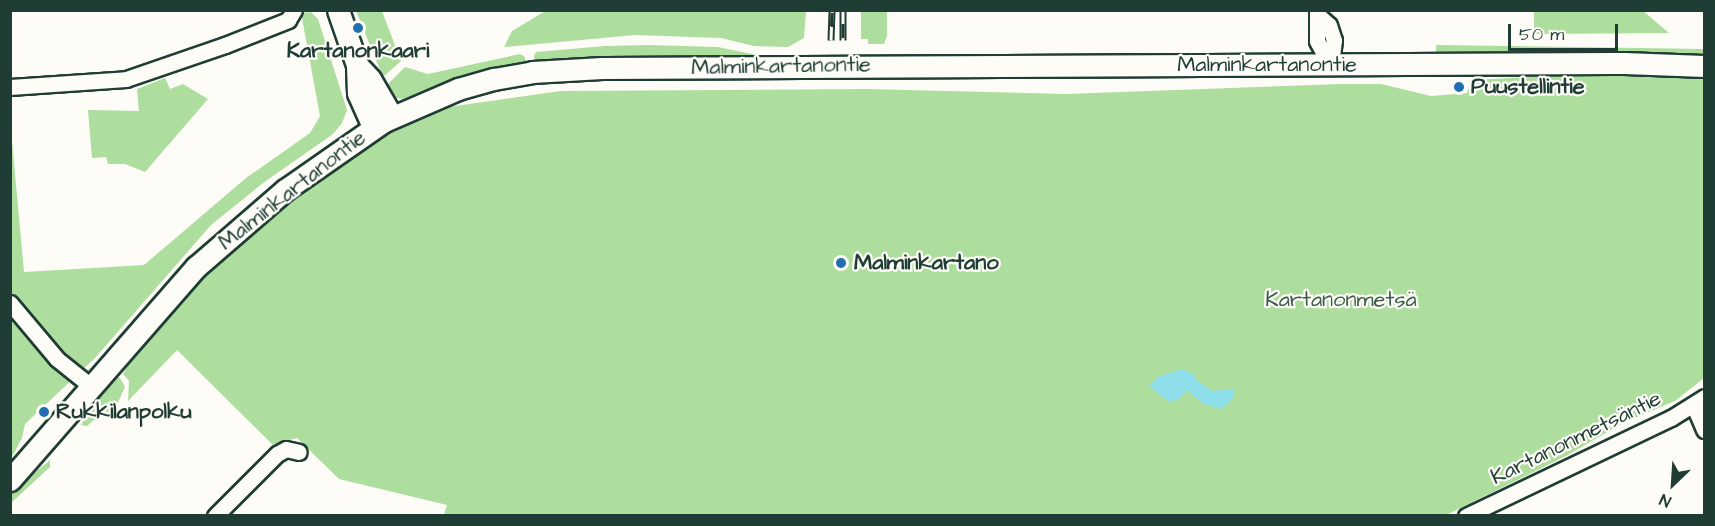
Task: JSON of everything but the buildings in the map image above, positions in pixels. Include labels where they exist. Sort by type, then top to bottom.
[{"type":"main road","points":[[338,10],[357,64],[358,93],[382,122]]},
{"type":"main road","name":"Malminkartanontie","points":[[11,478],[196,267],[285,190],[382,122],[458,89],[494,78],[532,72],[602,68],[1624,63],[1704,66]]},
{"type":"street","points":[[10,87],[126,79],[225,45],[288,20],[294,10]]},
{"type":"street","points":[[1318,14],[1317,40],[1331,66]]},
{"type":"street","points":[[10,303],[57,359],[92,387]]},
{"type":"street","points":[[1699,402],[1704,430]]},
{"type":"street","name":"Kartanonmetsäntie","points":[[1466,516],[1699,402]]},
{"type":"street","points":[[214,516],[277,454],[286,449],[299,452]]},
{"type":"green space","points":[[547,10],[806,11],[804,38],[788,47],[754,46],[721,38],[635,35],[504,47],[512,31]]},
{"type":"green space","points":[[356,11],[382,11],[401,61],[383,77]]},
{"type":"green space","points":[[861,11],[887,11],[887,36],[884,44],[868,44],[868,39],[861,39]]},
{"type":"green space","points":[[1534,11],[1643,11],[1669,33],[1534,34]]},
{"type":"green space","points":[[311,12],[318,19],[347,110],[342,123],[333,134],[263,183],[211,225],[95,358],[25,424],[22,438],[11,459],[10,119],[24,272],[144,265],[246,178],[310,133],[320,116],[301,13]]},
{"type":"green space","points":[[648,45],[718,47],[767,57],[535,62],[534,56],[536,52]]},
{"type":"green space","points":[[1436,45],[1704,49],[1704,56],[1523,51],[1436,52]]},
{"type":"green space","points":[[520,54],[524,56],[527,63],[488,70],[403,99],[392,97],[383,89],[405,67],[428,74]]},
{"type":"green space","name":"Kartanonmetsä","points":[[1613,73],[1704,77],[1704,378],[1675,401],[1623,423],[1566,456],[1446,515],[444,515],[447,505],[339,479],[297,438],[273,445],[177,350],[128,401],[129,381],[123,374],[134,354],[201,279],[284,202],[365,144],[434,109],[560,91],[867,89],[1066,94],[1381,84],[1431,96],[1467,93],[1472,80]]},
{"type":"green space","points":[[165,78],[170,89],[183,84],[208,99],[145,172],[125,164],[108,164],[106,157],[92,158],[88,110],[139,111],[137,89]]},
{"type":"green space","points":[[114,375],[120,378],[125,387],[114,411],[101,414],[87,426],[81,425],[96,397]]},
{"type":"green space","points":[[50,460],[50,467],[11,503],[11,492]]},
{"type":"water","points":[[1182,369],[1192,373],[1198,381],[1212,391],[1235,389],[1233,398],[1222,409],[1203,404],[1187,390],[1179,399],[1169,402],[1149,386],[1159,376]]},
{"type":"railway","points":[[831,40],[832,10]]},
{"type":"railway","points":[[843,10],[843,40]]},
{"type":"place","name":"Kartanonkaari","points":[[358,28]]},
{"type":"place","name":"Puustellintie","points":[[1459,87]]},
{"type":"place","name":"Malminkartano","points":[[841,263]]},
{"type":"place","name":"Rukkilanpolku","points":[[44,412]]}]
